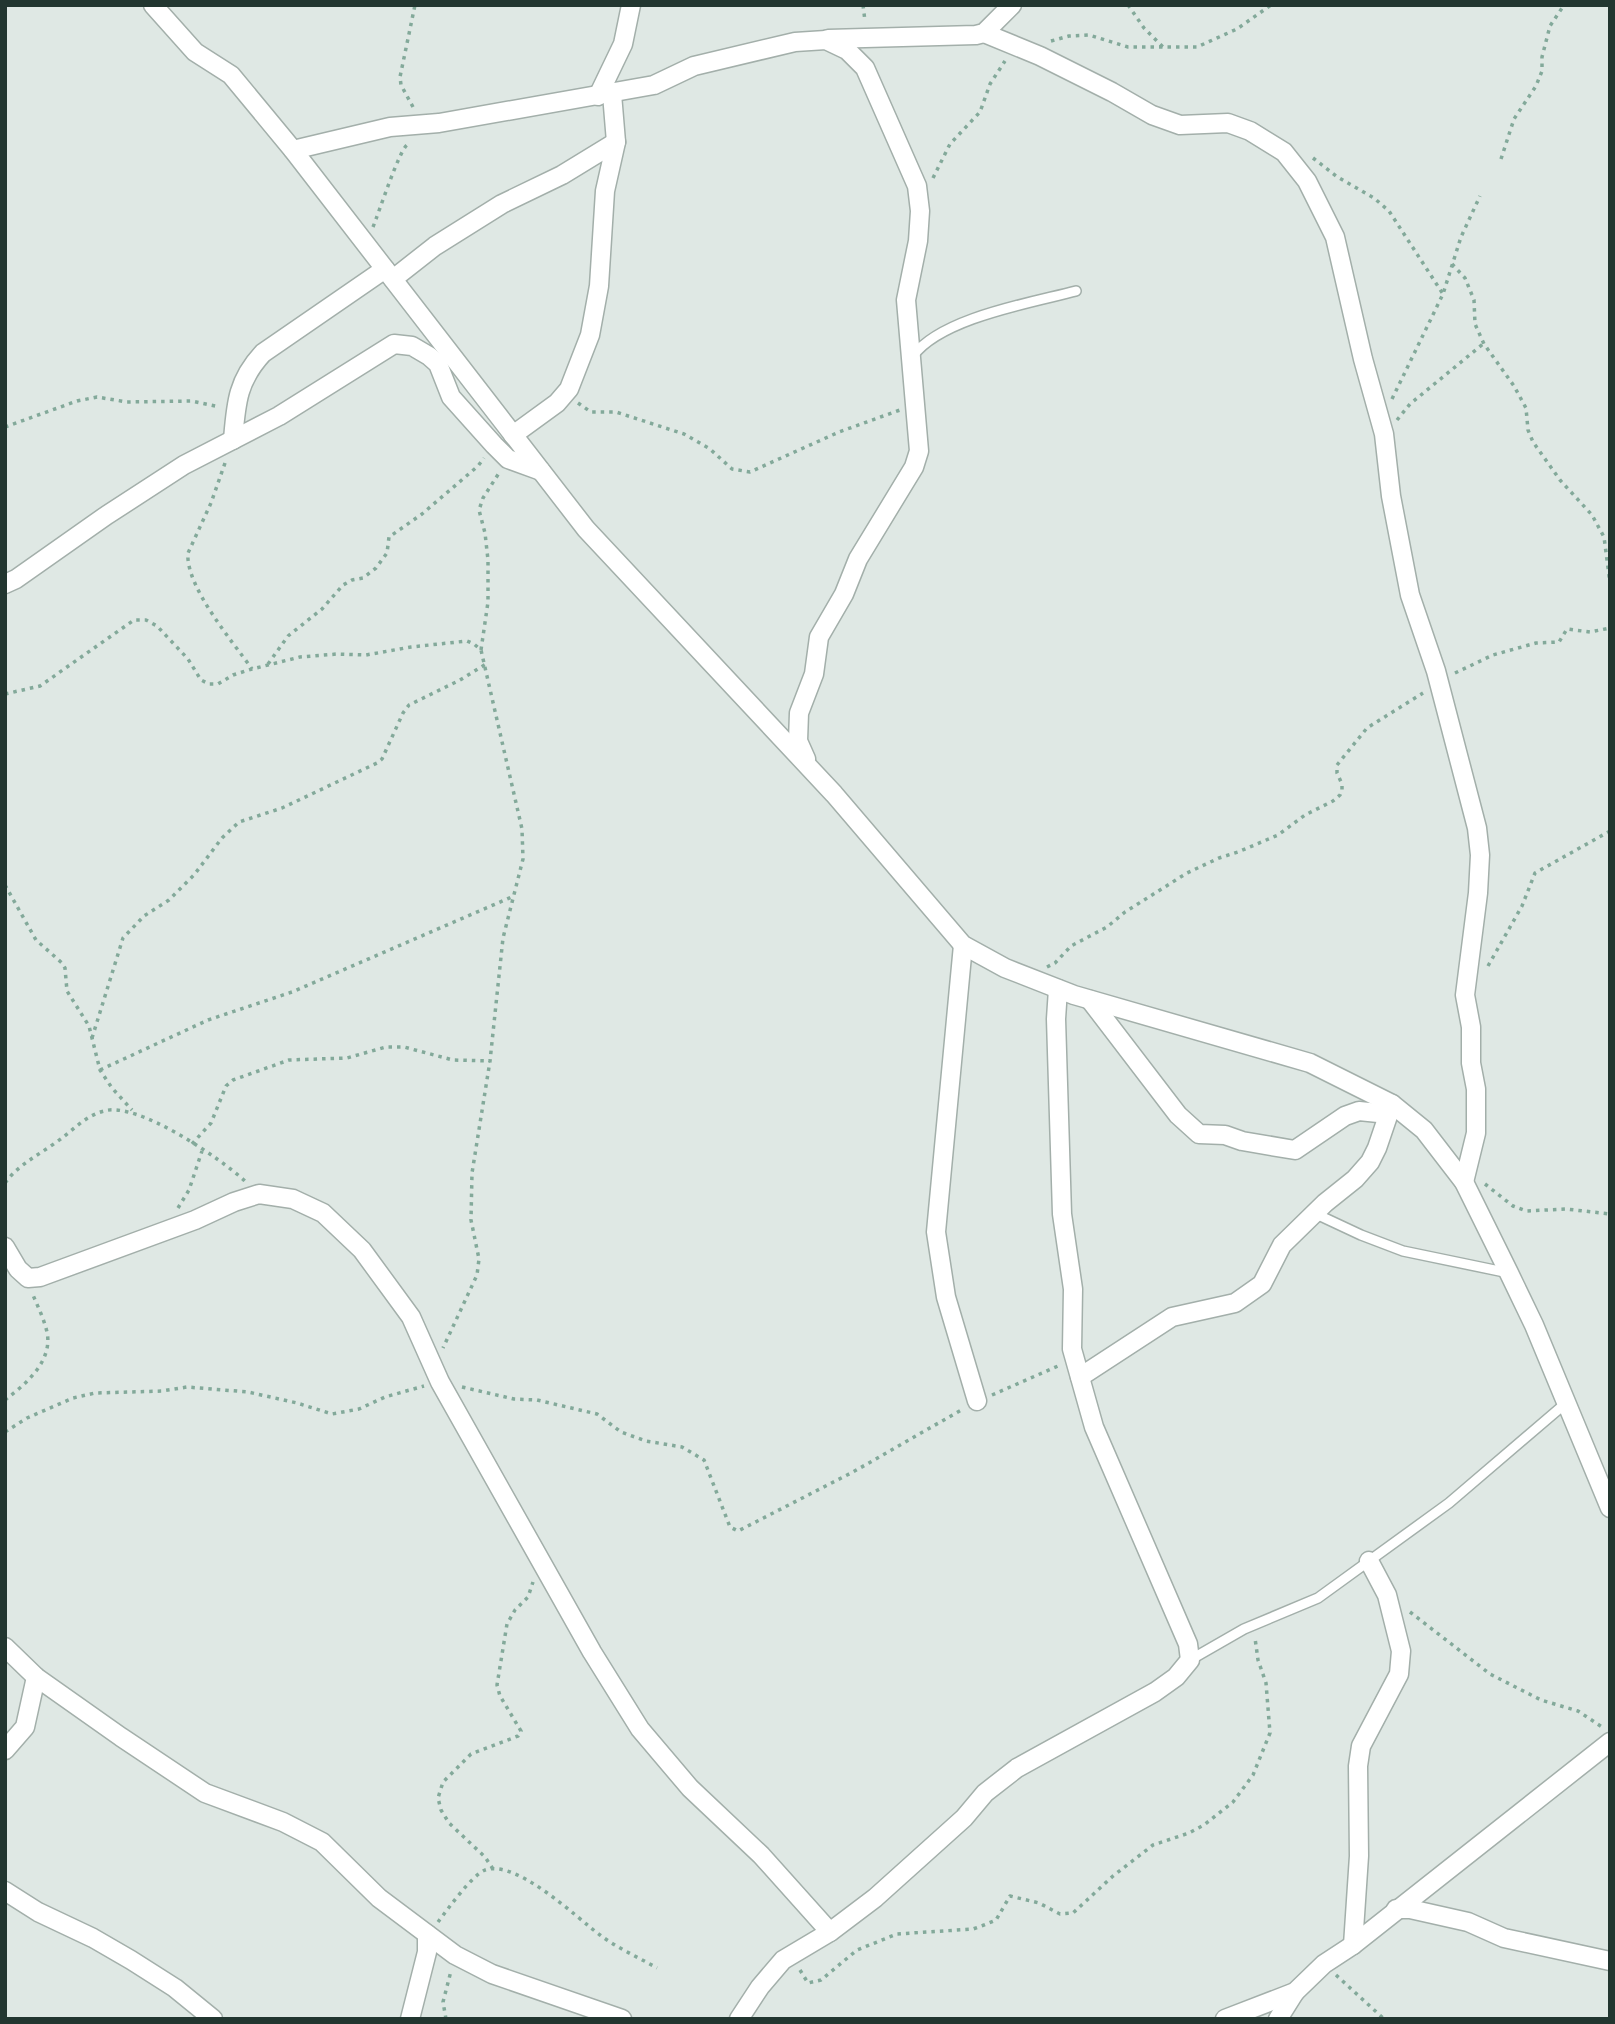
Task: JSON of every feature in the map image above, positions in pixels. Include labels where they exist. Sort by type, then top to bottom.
[{"type":"street","points":[[153,5],[195,52],[231,75],[293,150],[586,529],[810,768],[963,945],[1005,968],[1090,1000],[1310,1063],[1424,1129],[1465,1176],[1610,1508]]},
{"type":"street","points":[[513,435],[557,403],[569,389],[590,335],[599,286],[605,191],[616,142],[605,95],[622,44],[631,5]]},
{"type":"street","points":[[984,33],[1012,5]]},
{"type":"street","points":[[293,150],[390,127],[439,123],[654,85],[694,66],[795,42],[911,35],[960,37],[984,33],[1112,92],[1152,115],[1180,125],[1228,122],[1250,131],[1284,152],[1307,181],[1335,237],[1381,428],[1410,596],[1438,676],[1477,828],[1480,855],[1478,893],[1465,995],[1471,1027],[1471,1063],[1476,1089],[1476,1133],[1465,1176]]},
{"type":"street","points":[[810,768],[798,741],[799,713],[814,674],[819,637],[844,594],[858,559],[915,467],[919,451],[906,300],[918,241],[917,186],[865,68],[847,50],[826,40]]},
{"type":"street","points":[[233,440],[235,413],[243,379],[263,353],[502,204],[562,175],[616,142]]},
{"type":"street","points":[[5,584],[184,466],[279,416],[394,344],[412,346],[429,356],[438,365],[451,397],[494,445],[508,459],[541,471]]},
{"type":"street","points":[[963,945],[936,1232],[946,1297],[977,1401]]},
{"type":"street","points":[[740,2019],[783,1960],[830,1932],[875,1898],[964,1818],[985,1793],[1017,1768],[1155,1692],[1176,1677],[1190,1660],[1188,1644],[1094,1427],[1072,1349],[1073,1289],[1062,1214],[1056,1019],[1058,989]]},
{"type":"street","points":[[1090,1000],[1178,1115],[1199,1134],[1225,1135],[1242,1141],[1295,1150],[1345,1116],[1359,1111],[1390,1109]]},
{"type":"street","points":[[1080,1377],[1172,1317],[1235,1303],[1262,1284],[1282,1245],[1370,1163],[1390,1109]]},
{"type":"street","points":[[5,1247],[18,1269],[28,1278],[40,1277],[259,1194],[293,1199],[323,1213],[362,1250],[411,1317],[437,1374],[592,1652],[640,1730],[690,1788],[761,1855],[830,1932]]},
{"type":"street","points":[[1353,1945],[1359,1856],[1358,1766],[1361,1746],[1399,1674],[1401,1651],[1387,1595],[1368,1561]]},
{"type":"street","points":[[5,1647],[36,1676],[205,1793],[283,1822],[322,1842],[379,1898],[455,1955],[492,1974],[622,2019]]},
{"type":"street","points":[[5,1750],[25,1727],[36,1676]]},
{"type":"street","points":[[1278,2019],[1295,1992],[1324,1964],[1353,1945],[1610,1742]]},
{"type":"street","points":[[5,1891],[38,1912],[131,1959],[175,1988],[213,2019]]},
{"type":"street","points":[[1396,1909],[1410,1909],[1468,1922],[1504,1938],[1610,1961]]},
{"type":"street","points":[[410,2019],[427,1952],[427,1934]]},
{"type":"street","points":[[1224,2019],[1295,1992]]},
{"type":"lane","points":[[912,358],[928,339],[942,332],[980,317],[1076,291]]},
{"type":"lane","points":[[1314,1213],[1403,1251],[1509,1273]]},
{"type":"lane","points":[[1190,1660],[1253,1625],[1318,1598],[1449,1503],[1566,1403]]},
{"type":"path","points":[[366,244],[392,182],[401,149],[415,137],[422,123],[401,85],[400,77],[415,5]]},
{"type":"path","points":[[1128,5],[1164,48]]},
{"type":"path","points":[[919,205],[950,144],[980,112],[990,84],[1018,47],[1032,41],[1089,35],[1128,47],[1197,47],[1217,40],[1271,5]]},
{"type":"path","points":[[1501,159],[1514,119],[1536,86],[1542,71],[1542,57],[1550,26],[1564,5]]},
{"type":"path","points":[[1284,152],[1300,153],[1318,161],[1389,211],[1443,294]]},
{"type":"path","points":[[1381,428],[1443,294],[1461,237],[1480,197]]},
{"type":"path","points":[[1452,264],[1465,278],[1474,300],[1475,324],[1484,344],[1526,408],[1528,430],[1533,442],[1560,480],[1592,514],[1604,537],[1610,583]]},
{"type":"path","points":[[1381,428],[1484,344]]},
{"type":"path","points":[[5,427],[77,401],[97,397],[127,402],[191,401],[213,404],[235,413]]},
{"type":"path","points":[[557,403],[574,401],[591,412],[616,411],[652,422],[684,434],[710,449],[732,469],[750,471],[839,432],[915,404]]},
{"type":"path","points":[[233,440],[211,503],[188,553],[187,563],[213,615],[252,669]]},
{"type":"path","points":[[267,666],[288,636],[322,609],[343,585],[363,578],[376,568],[387,553],[389,537],[422,514],[468,475],[494,445]]},
{"type":"path","points":[[5,1432],[27,1418],[61,1403],[95,1393],[162,1391],[187,1387],[247,1392],[332,1414],[359,1409],[437,1374],[477,1276],[479,1259],[471,1220],[472,1173],[490,1061],[503,938],[523,859],[522,829],[481,650],[488,603],[488,560],[479,510],[483,498],[508,459]]},
{"type":"path","points":[[5,694],[40,686],[134,620],[146,620],[157,626],[188,659],[201,680],[209,684],[218,684],[233,675],[300,657],[366,655],[467,641],[481,650]]},
{"type":"path","points":[[1027,977],[1055,963],[1071,946],[1107,927],[1125,912],[1187,873],[1278,835],[1305,815],[1333,801],[1342,790],[1336,773],[1337,765],[1367,728],[1403,708],[1438,676],[1448,675],[1493,655],[1536,643],[1559,642],[1567,629],[1590,632],[1610,628]]},
{"type":"path","points":[[92,1038],[123,938],[144,916],[169,900],[194,875],[222,838],[239,822],[282,808],[382,760],[409,705],[460,680],[486,663]]},
{"type":"path","points":[[1487,967],[1522,906],[1535,873],[1610,831]]},
{"type":"path","points":[[5,885],[36,940],[65,968],[67,991],[89,1026],[100,1070],[134,1112]]},
{"type":"path","points":[[100,1070],[208,1020],[292,992],[514,896]]},
{"type":"path","points":[[192,1144],[211,1123],[226,1086],[233,1080],[289,1060],[347,1058],[386,1047],[404,1046],[453,1060],[490,1061]]},
{"type":"path","points":[[5,1183],[23,1164],[60,1140],[84,1119],[106,1110],[134,1112],[150,1118],[229,1166],[259,1194]]},
{"type":"path","points":[[169,1229],[189,1190],[202,1150]]},
{"type":"path","points":[[1465,1176],[1513,1206],[1526,1211],[1566,1209],[1610,1214]]},
{"type":"path","points":[[5,1400],[29,1382],[47,1346],[47,1333],[28,1278]]},
{"type":"path","points":[[437,1374],[495,1395],[537,1400],[597,1413],[621,1432],[646,1441],[682,1447],[694,1453],[704,1460],[730,1527],[738,1531],[853,1472],[977,1401],[1074,1358]]},
{"type":"path","points":[[493,1869],[485,1857],[449,1823],[438,1798],[443,1782],[471,1754],[518,1736],[522,1731],[500,1696],[497,1685],[507,1623],[514,1610],[528,1597],[537,1552]]},
{"type":"path","points":[[1387,1595],[1490,1674],[1541,1700],[1578,1711],[1610,1733]]},
{"type":"path","points":[[783,1960],[801,1970],[808,1983],[821,1980],[856,1951],[897,1934],[973,1929],[996,1920],[1010,1896],[1039,1903],[1060,1914],[1073,1913],[1112,1876],[1153,1845],[1189,1833],[1203,1825],[1233,1802],[1253,1775],[1270,1733],[1266,1683],[1255,1648],[1253,1625]]},
{"type":"path","points":[[427,1934],[475,1878],[484,1871],[493,1869],[536,1884],[601,1936],[657,1968]]},
{"type":"path","points":[[446,2019],[443,2002],[455,1955]]},
{"type":"path","points":[[1324,1964],[1384,2019]]}]
